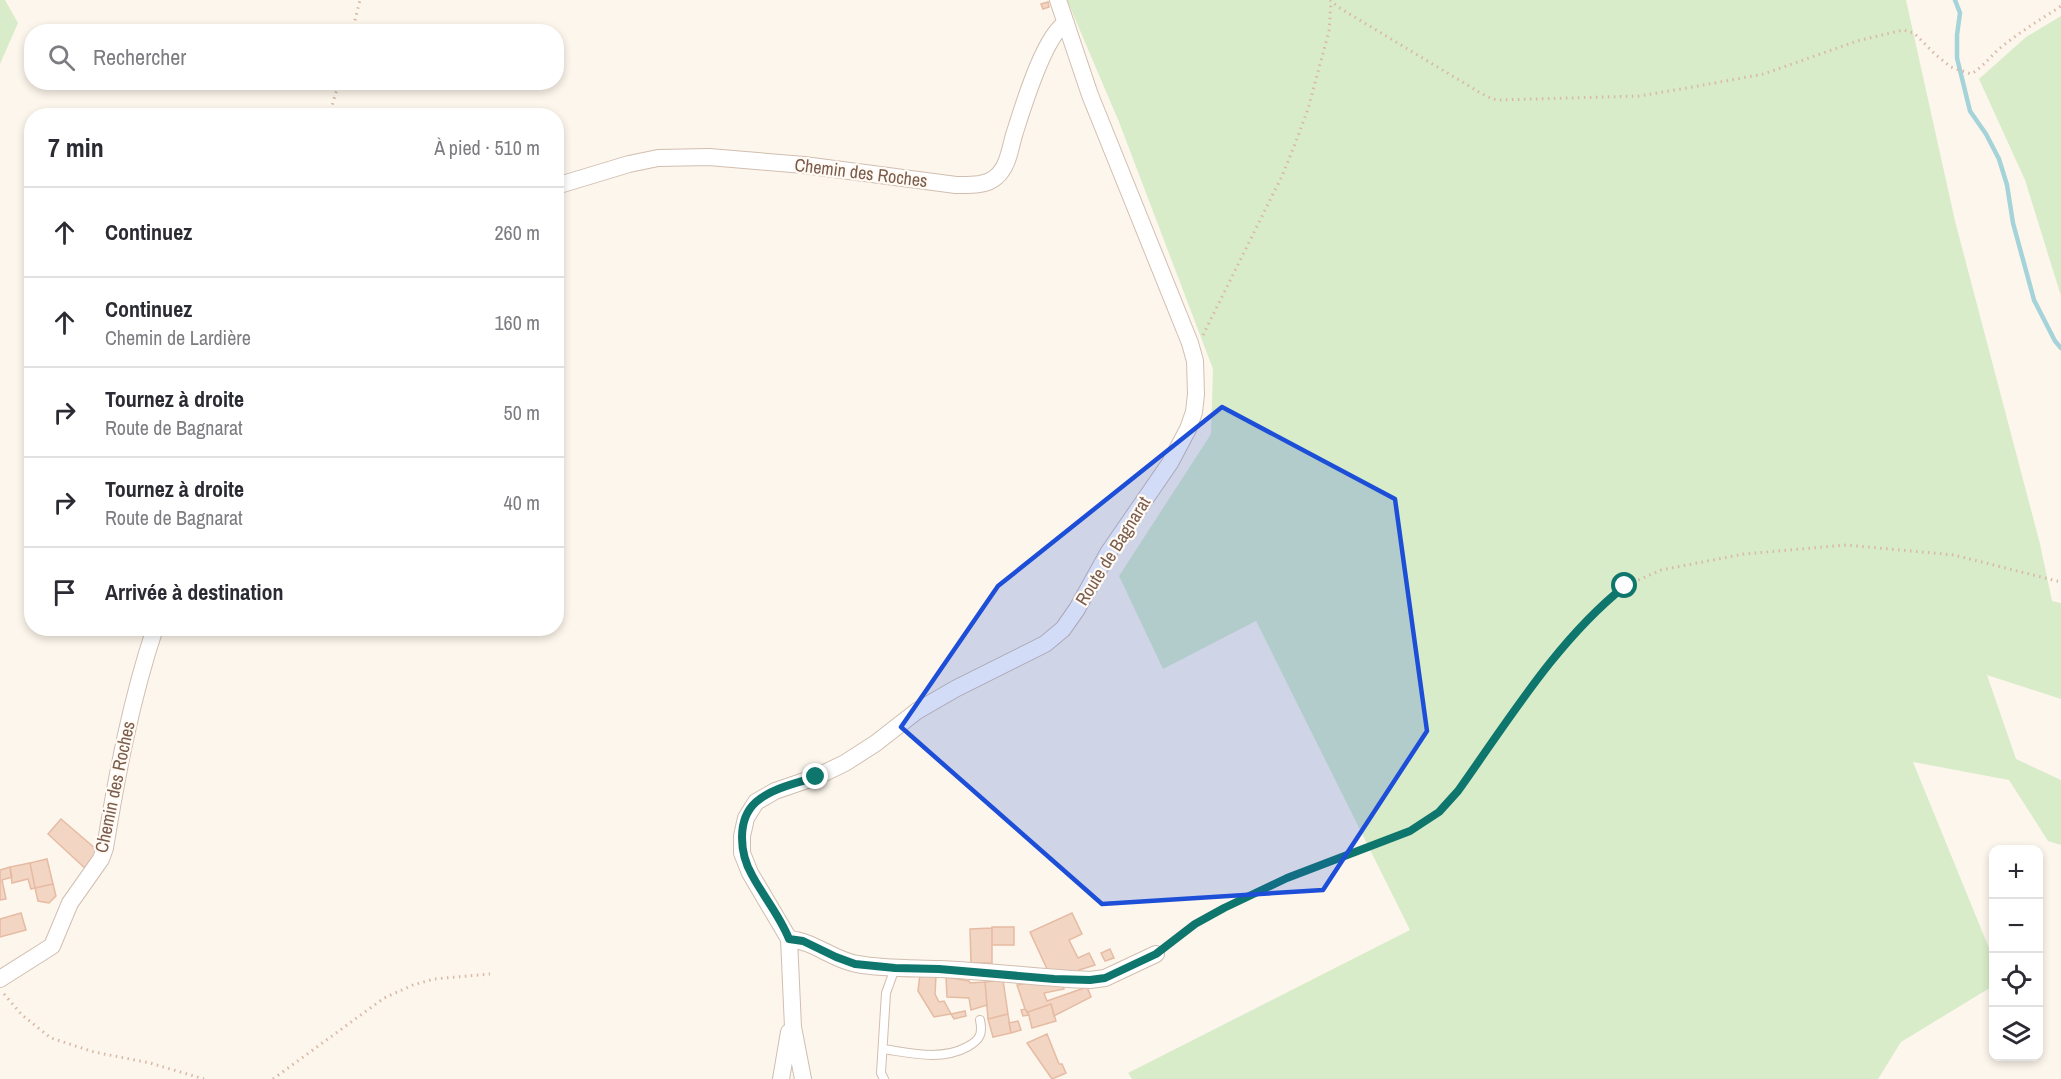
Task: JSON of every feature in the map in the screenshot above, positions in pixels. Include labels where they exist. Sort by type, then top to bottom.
[{"type":"street","name":"Route de Bagnarat","points":[[789,939],[750,873],[742,853],[741,836],[746,818],[756,802],[775,791],[816,777],[844,763],[876,743],[917,711],[955,689],[1046,644],[1063,629],[1077,609],[1108,553],[1170,464],[1194,412],[1195,361],[1190,343],[1090,95],[1058,0]]},
{"type":"street","name":"Chemin des Roches","points":[[564,184],[649,160],[709,157],[804,165],[956,185],[989,182],[997,177],[1005,167],[1023,105],[1047,46],[1057,30],[1066,23]]},
{"type":"street","name":"Chemin des Roches","points":[[0,979],[52,946],[70,903],[101,859],[105,848],[122,749],[152,636]]},
{"type":"street","points":[[803,1079],[793,1026],[789,939],[803,941],[855,964],[1090,980],[1105,978],[1156,954]]},
{"type":"street","points":[[781,1079],[789,1031],[793,1026]]},
{"type":"lane","points":[[884,1079],[881,1073],[886,993],[895,968]]},
{"type":"lane","points":[[883,1049],[929,1055],[955,1053],[980,1038],[982,1030],[980,1020]]},
{"type":"path","points":[[354,24],[360,0]]},
{"type":"path","points":[[1331,0],[1338,7],[1479,92],[1498,100],[1639,96],[1698,87],[1764,74],[1857,41],[1903,30],[1914,33],[1936,55],[1956,70],[1971,74],[1981,68],[1998,50],[2022,31],[2061,6]]},
{"type":"path","points":[[1190,343],[1198,340],[1206,332],[1282,176],[1308,109],[1329,31],[1331,0]]},
{"type":"path","points":[[331,108],[337,90]]},
{"type":"path","points":[[1156,954],[1195,924],[1224,908],[1287,878],[1410,831],[1439,812],[1458,791],[1557,654],[1606,600],[1625,586],[1661,570],[1744,554],[1846,545],[1954,555],[2061,582]]},
{"type":"path","points":[[273,1079],[384,998],[413,985],[434,979],[490,974]]},
{"type":"path","points":[[0,989],[22,1015],[51,1038],[94,1052],[204,1079]]},
{"type":"highlighted area","points":[[1222,407],[1395,499],[1427,731],[1323,890],[1102,904],[901,727],[998,586]]},
{"type":"green space","points":[[0,0],[5,0],[18,23],[0,64]]},
{"type":"green space","points":[[1067,0],[1906,0],[1955,221],[2040,544],[2052,601],[2061,603],[2061,699],[1987,675],[2016,759],[2061,780],[2061,845],[2048,841],[2009,780],[1913,762],[1989,948],[1989,988],[1901,1042],[1878,1079],[1132,1079],[1128,1073],[1410,930],[1256,621],[1163,669],[1119,576],[1211,434],[1213,369],[1119,122]]},
{"type":"green space","points":[[2061,16],[2061,296],[2025,180],[1979,79],[2026,37]]},
{"type":"building","points":[[1048,2],[1049,7],[1043,9],[1041,4]]},
{"type":"building","points":[[61,819],[97,850],[88,871],[48,834]]},
{"type":"building","points":[[47,859],[53,884],[35,888],[30,863]]},
{"type":"building","points":[[30,863],[35,888],[31,889],[28,879],[12,883],[10,867]]},
{"type":"building","points":[[10,867],[12,877],[2,880],[6,899],[0,900],[0,870]]},
{"type":"building","points":[[53,884],[56,896],[49,903],[38,901],[35,888]]},
{"type":"building","points":[[21,913],[26,930],[0,937],[0,919]]},
{"type":"building","points":[[1072,913],[1082,934],[1069,940],[1078,958],[1089,953],[1095,965],[1079,970],[1081,976],[1048,971],[1030,932]]},
{"type":"building","points":[[992,927],[1014,927],[1014,945],[992,945]]},
{"type":"building","points":[[992,928],[992,963],[971,963],[970,929]]},
{"type":"building","points":[[1110,949],[1114,958],[1105,961],[1101,953]]},
{"type":"building","points":[[920,974],[936,976],[935,994],[939,1002],[944,1001],[951,1014],[934,1017],[918,991]]},
{"type":"building","points":[[946,977],[970,983],[985,982],[987,1005],[971,1010],[969,998],[947,997]]},
{"type":"building","points":[[1003,980],[1008,1014],[988,1019],[985,982]]},
{"type":"building","points":[[1039,981],[1063,983],[1064,989],[1044,993],[1047,1001],[1087,987],[1091,997],[1054,1016],[1051,1004],[1028,1012],[1017,985]]},
{"type":"building","points":[[1051,1004],[1056,1021],[1032,1028],[1028,1012]]},
{"type":"building","points":[[1025,1009],[1029,1015],[1023,1016],[1021,1010]]},
{"type":"building","points":[[965,1011],[966,1016],[954,1019],[951,1014]]},
{"type":"building","points":[[1008,1014],[1011,1033],[993,1037],[988,1019]]},
{"type":"building","points":[[1018,1021],[1021,1030],[1011,1033],[1009,1023]]},
{"type":"building","points":[[1047,1034],[1059,1064],[1062,1064],[1066,1073],[1052,1079],[1027,1043]]},
{"type":"waterway","points":[[1955,0],[1960,13],[1957,58],[1970,111],[1986,134],[1999,159],[2007,185],[2013,223],[2034,300],[2061,348]]},
{"type":"route","points":[[816,777],[775,791],[756,802],[746,818],[741,836],[742,853],[750,873],[789,939],[803,941],[855,964],[1054,979],[1105,978],[1156,954],[1195,924],[1224,908],[1287,878],[1410,831],[1439,812],[1458,791],[1557,654],[1606,600],[1625,586]]}]
